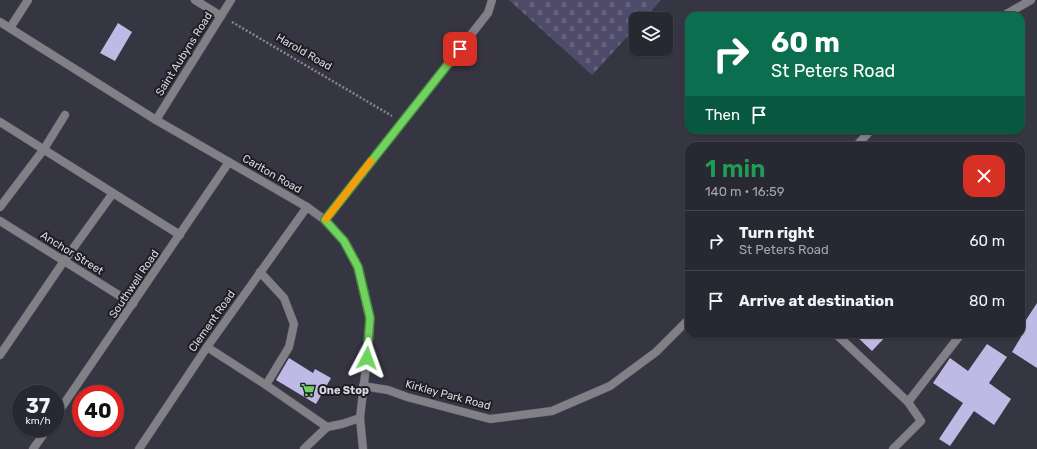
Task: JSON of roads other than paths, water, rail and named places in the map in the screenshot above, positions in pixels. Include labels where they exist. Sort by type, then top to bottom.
[{"type":"street","points":[[10,28],[28,0]]},
{"type":"street","points":[[195,0],[221,16]]},
{"type":"street","name":"Saint Aubyns Road","points":[[156,120],[231,0]]},
{"type":"street","points":[[325,220],[488,13],[492,0]]},
{"type":"street","points":[[1010,12],[1031,0]]},
{"type":"street","name":"Carlton Road","points":[[0,22],[156,120],[307,207],[325,220],[344,241],[358,267],[370,318],[360,418],[363,449]]},
{"type":"street","points":[[0,207],[44,149],[65,115]]},
{"type":"street","points":[[0,122],[180,235]]},
{"type":"street","points":[[860,142],[867,134]]},
{"type":"street","name":"Southwell Road","points":[[64,405],[229,162]]},
{"type":"street","points":[[0,355],[64,261],[113,193]]},
{"type":"street","name":"Clement Road","points":[[139,449],[207,347],[307,207]]},
{"type":"street","name":"Anchor Street","points":[[0,221],[133,304]]},
{"type":"street","points":[[260,272],[284,298],[294,324],[289,347],[266,385]]},
{"type":"street","name":"Kirkley Park Road","points":[[363,386],[388,390],[407,397],[490,419],[552,411],[610,386],[656,352],[685,323]]},
{"type":"street","points":[[840,338],[908,402],[921,421],[893,449]]},
{"type":"street","points":[[908,402],[958,338]]},
{"type":"street","points":[[207,347],[327,427]]},
{"type":"street","points":[[304,449],[327,427],[360,418]]},
{"type":"street","points":[[33,449],[42,437]]},
{"type":"place","name":"One Stop","points":[[308,390]]}]
